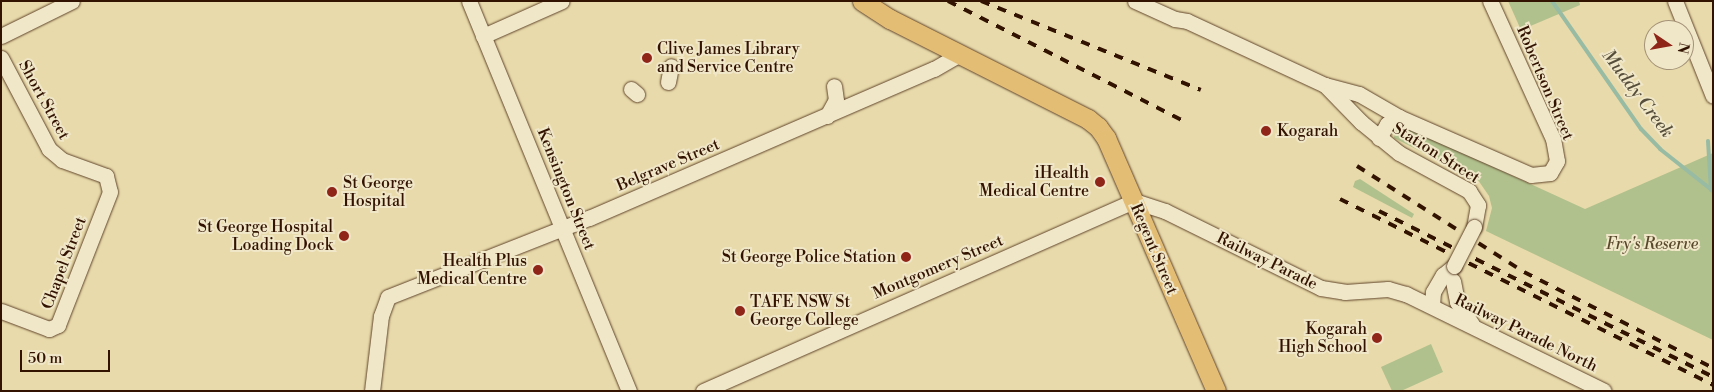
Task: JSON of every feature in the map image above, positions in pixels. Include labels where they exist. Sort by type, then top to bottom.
[{"type":"main road","points":[[862,1],[958,55]]},
{"type":"main road","name":"Regent Street","points":[[958,55],[1082,116],[1094,123],[1106,138],[1215,391]]},
{"type":"street","points":[[1,36],[72,1]]},
{"type":"street","name":"Kensington Street","points":[[469,1],[629,391]]},
{"type":"street","points":[[483,36],[562,1]]},
{"type":"street","name":"Station Street","points":[[1135,1],[1175,19],[1187,21],[1326,85],[1340,86],[1381,105],[1400,117],[1532,175],[1544,176]]},
{"type":"street","name":"Station Street","points":[[1155,1],[1178,12],[1187,21]]},
{"type":"street","name":"Robertson Street","points":[[1490,1],[1553,139],[1556,164],[1544,176]]},
{"type":"street","points":[[1675,1],[1713,96]]},
{"type":"street","name":"Belgrave Street","points":[[372,391],[381,316],[388,297],[563,227],[826,116],[958,55]]},
{"type":"street","name":"Short Street","points":[[1,58],[49,149],[62,160],[99,172],[110,183]]},
{"type":"street","name":"Station Street","points":[[1326,85],[1379,138],[1399,153],[1469,191],[1478,205],[1474,227],[1453,273],[1443,275],[1434,292],[1432,306]]},
{"type":"street","points":[[826,116],[836,100],[834,86]]},
{"type":"street","points":[[1361,122],[1373,109],[1381,105]]},
{"type":"street","points":[[1379,138],[1387,124],[1400,117]]},
{"type":"street","name":"Chapel Street","points":[[1,311],[49,329],[58,325],[110,192],[110,183]]},
{"type":"street","name":"Railway Parade","points":[[1134,202],[1165,211],[1313,286],[1345,292],[1388,289],[1432,306]]},
{"type":"street","name":"Montgomery Street","points":[[703,391],[1134,202]]},
{"type":"street","points":[[1453,273],[1457,302],[1473,326]]},
{"type":"street","name":"Railway Parade North","points":[[1432,306],[1604,391]]},
{"type":"green space","points":[[1508,1],[1579,1],[1580,5],[1521,30]]},
{"type":"green space","name":"Fry's Reserve","points":[[1402,125],[1585,209],[1713,153],[1713,340],[1486,231],[1492,208],[1489,196],[1478,180],[1394,138],[1395,130]]},
{"type":"green space","points":[[1360,179],[1414,214],[1412,218],[1353,187],[1355,181]]},
{"type":"green space","points":[[1431,344],[1443,372],[1401,391],[1392,391],[1381,367]]},
{"type":"waterway","name":"Muddy Creek","points":[[1552,1],[1641,129],[1660,149],[1713,191]]},
{"type":"waterway","points":[[1708,141],[1711,190]]},
{"type":"railway","points":[[948,1],[1185,122]]},
{"type":"railway","points":[[981,1],[1201,90]]},
{"type":"railway","points":[[1357,166],[1524,272],[1713,368]]},
{"type":"railway","points":[[1340,199],[1713,385]]},
{"type":"railway","points":[[1379,211],[1713,377]]},
{"type":"place","name":"Clive James Library and Service Centre","points":[[647,58]]},
{"type":"place","name":"Kogarah","points":[[1266,131]]},
{"type":"place","name":"iHealth Medical Centre","points":[[1100,182]]},
{"type":"place","name":"St George Hospital","points":[[332,192]]},
{"type":"place","name":"St George Hospital Loading Dock","points":[[344,236]]},
{"type":"place","name":"St George Police Station","points":[[906,257]]},
{"type":"place","name":"Health Plus Medical Centre","points":[[538,270]]},
{"type":"place","name":"TAFE NSW St George College","points":[[740,311]]},
{"type":"place","name":"Kogarah High School","points":[[1377,338]]}]
